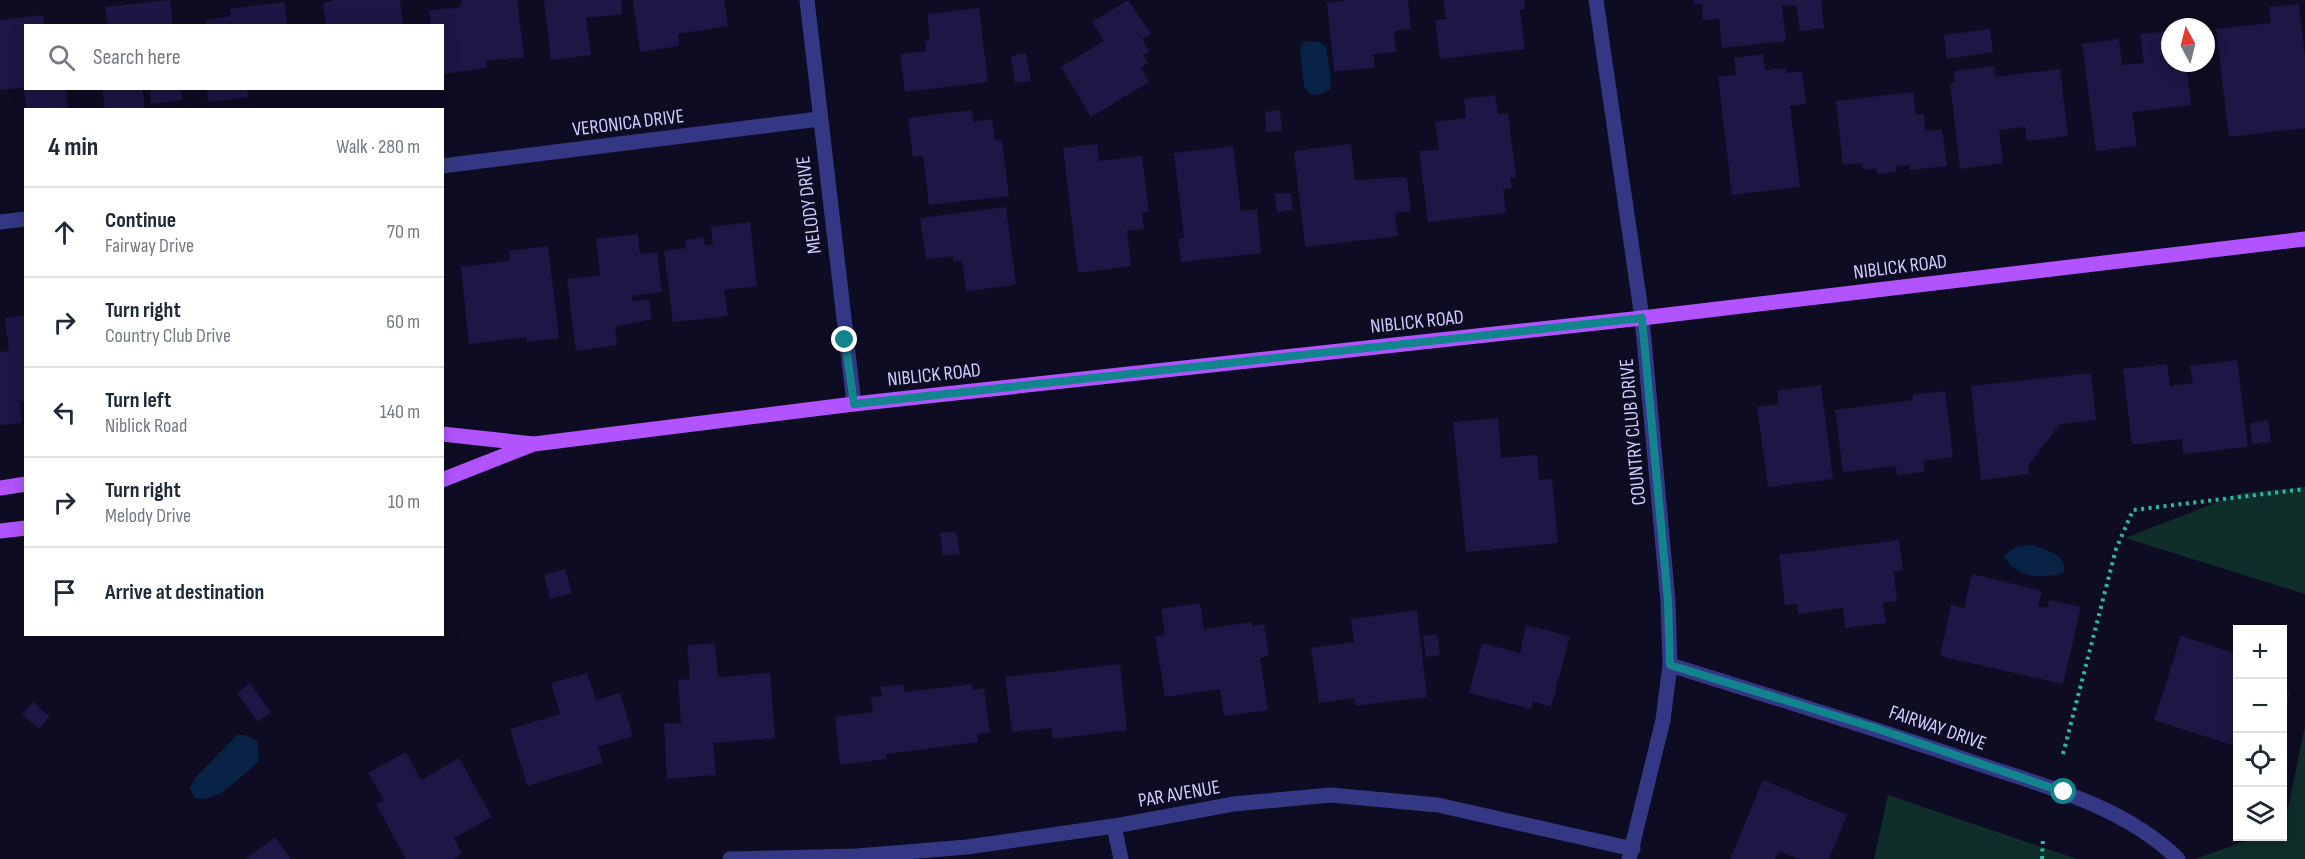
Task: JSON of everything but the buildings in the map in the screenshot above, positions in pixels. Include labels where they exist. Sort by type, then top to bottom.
[{"type":"main road","name":"NIBLICK ROAD","points":[[444,434],[534,444],[854,404],[1642,318],[2305,239]]},
{"type":"main road","name":"NIBLICK ROAD","points":[[444,479],[534,444]]},
{"type":"main road","points":[[0,488],[24,484]]},
{"type":"main road","points":[[0,531],[24,528]]},
{"type":"street","name":"MELODY DRIVE","points":[[807,0],[819,119],[854,404]]},
{"type":"street","name":"COUNTRY CLUB DRIVE","points":[[1596,0],[1642,318],[1668,601],[1670,665],[1662,720],[1631,854]]},
{"type":"street","name":"VERONICA DRIVE","points":[[444,166],[819,119]]},
{"type":"street","points":[[0,222],[24,219]]},
{"type":"street","name":"FAIRWAY DRIVE","points":[[1670,665],[1875,728],[2064,792],[2133,824],[2178,859]]},
{"type":"street","name":"PAR AVENUE","points":[[730,859],[857,856],[967,847],[1114,826],[1233,804],[1330,795],[1438,806],[1631,854]]},
{"type":"street","points":[[1114,826],[1121,859]]},
{"type":"path","points":[[2064,754],[2116,549],[2133,510],[2305,489]]},
{"type":"path","points":[[2042,859],[2043,837]]},
{"type":"green space","points":[[2305,487],[2305,594],[2125,538],[2241,493]]},
{"type":"green space","points":[[2305,726],[2305,859],[2195,859],[2246,841],[2287,841],[2287,812]]},
{"type":"green space","points":[[1888,795],[2077,859],[1874,859]]},
{"type":"water","points":[[1305,41],[1319,42],[1326,47],[1331,80],[1330,89],[1322,94],[1311,95],[1304,86],[1300,48]]},
{"type":"water","points":[[2031,545],[2059,557],[2064,573],[2038,576],[2022,573],[2009,564],[2004,556],[2016,547]]},
{"type":"water","points":[[237,735],[246,735],[257,741],[259,761],[221,793],[203,799],[195,798],[190,788],[195,778]]},
{"type":"route","points":[[845,340],[854,404],[1642,318],[1668,601],[1670,665],[1875,728],[2064,792]]}]
